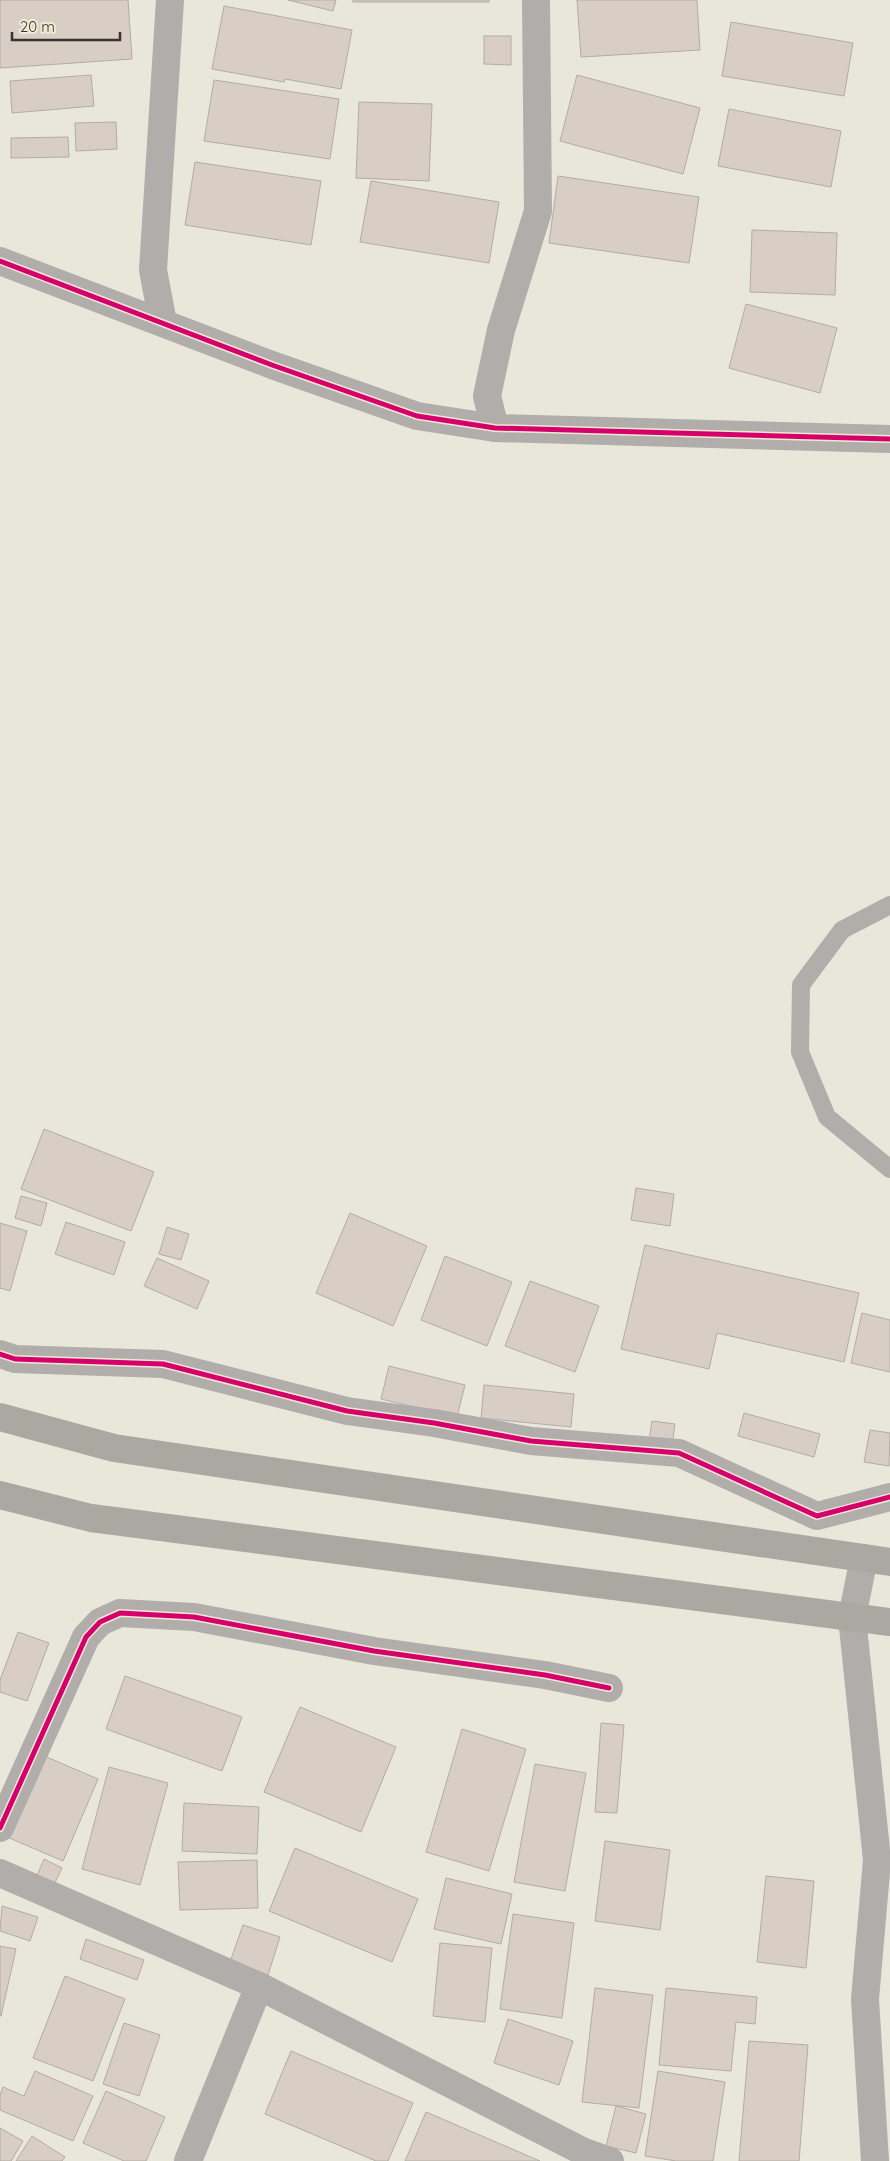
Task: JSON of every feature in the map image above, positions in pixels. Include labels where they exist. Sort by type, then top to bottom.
[{"type":"highway","points":[[0,1418],[114,1448],[877,1560],[890,1544]]},
{"type":"highway","points":[[0,1495],[91,1518],[890,1622]]},
{"type":"highway","points":[[852,1616],[890,1637]]},
{"type":"street","points":[[164,323],[153,270],[170,0]]},
{"type":"street","points":[[495,428],[487,396],[501,330],[538,211],[536,0]]},
{"type":"street","points":[[0,261],[272,365],[416,416],[495,428],[890,439]]},
{"type":"street","points":[[0,1354],[15,1358],[163,1364],[347,1411],[434,1423],[531,1440],[678,1453],[817,1516],[890,1497]]},
{"type":"street","points":[[875,2161],[865,1999],[877,1860],[852,1616],[877,1560]]},
{"type":"street","points":[[0,1828],[86,1637],[100,1622],[120,1613],[194,1617],[374,1651],[545,1675],[609,1688]]},
{"type":"street","points":[[0,1873],[259,1986],[582,2156],[610,2161]]},
{"type":"street","points":[[188,2161],[259,1986]]},
{"type":"lane","points":[[890,905],[842,930],[801,985],[800,1052],[827,1117],[890,1169]]},
{"type":"building","points":[[0,0],[128,0],[132,59],[0,68]]},
{"type":"building","points":[[288,0],[336,0],[333,11]]},
{"type":"building","points":[[353,0],[489,0],[489,2],[353,2]]},
{"type":"building","points":[[577,0],[697,0],[700,50],[581,57]]},
{"type":"building","points":[[224,6],[352,30],[341,89],[285,79],[284,82],[212,69]]},
{"type":"building","points":[[731,22],[853,43],[844,96],[722,76]]},
{"type":"building","points":[[484,36],[511,36],[511,65],[484,64]]},
{"type":"building","points":[[91,75],[94,106],[12,113],[10,81]]},
{"type":"building","points":[[577,75],[700,108],[683,174],[560,141]]},
{"type":"building","points":[[214,80],[339,99],[330,159],[204,141]]},
{"type":"building","points":[[359,102],[432,104],[429,181],[356,178]]},
{"type":"building","points":[[729,109],[841,131],[831,187],[718,166]]},
{"type":"building","points":[[116,122],[117,149],[76,151],[75,123]]},
{"type":"building","points":[[68,137],[69,157],[11,158],[11,138]]},
{"type":"building","points":[[195,162],[321,181],[311,245],[185,225]]},
{"type":"building","points":[[558,176],[699,197],[689,263],[549,243]]},
{"type":"building","points":[[371,181],[499,202],[489,263],[360,242]]},
{"type":"building","points":[[752,230],[837,233],[835,295],[750,292]]},
{"type":"building","points":[[746,304],[837,328],[820,393],[729,368]]},
{"type":"building","points":[[44,1129],[154,1172],[131,1231],[21,1189]]},
{"type":"building","points":[[636,1188],[674,1194],[670,1226],[631,1220]]},
{"type":"building","points":[[21,1196],[47,1203],[41,1226],[15,1218]]},
{"type":"building","points":[[350,1213],[427,1246],[393,1326],[316,1293]]},
{"type":"building","points":[[66,1222],[125,1242],[114,1275],[55,1254]]},
{"type":"building","points":[[0,1223],[27,1231],[10,1291],[0,1288]]},
{"type":"building","points":[[167,1227],[189,1234],[181,1260],[159,1254]]},
{"type":"building","points":[[645,1245],[859,1293],[844,1362],[717,1333],[709,1369],[621,1349]]},
{"type":"building","points":[[445,1256],[512,1282],[487,1346],[421,1320]]},
{"type":"building","points":[[157,1258],[209,1281],[197,1309],[144,1286]]},
{"type":"building","points":[[530,1281],[599,1306],[575,1372],[505,1346]]},
{"type":"building","points":[[862,1313],[890,1320],[890,1372],[851,1363]]},
{"type":"building","points":[[389,1366],[465,1385],[457,1417],[381,1399]]},
{"type":"building","points":[[484,1385],[574,1394],[571,1427],[481,1418]]},
{"type":"building","points":[[744,1413],[820,1434],[814,1457],[738,1436]]},
{"type":"building","points":[[652,1421],[675,1424],[672,1444],[649,1440]]},
{"type":"building","points":[[870,1430],[890,1433],[889,1466],[864,1462]]},
{"type":"building","points":[[18,1632],[49,1643],[27,1701],[0,1692],[0,1680]]},
{"type":"building","points":[[125,1676],[242,1717],[222,1771],[106,1729]]},
{"type":"building","points":[[300,1707],[396,1747],[361,1832],[264,1792]]},
{"type":"building","points":[[601,1723],[624,1725],[617,1813],[595,1812]]},
{"type":"building","points":[[462,1729],[526,1749],[489,1871],[426,1852]]},
{"type":"building","points":[[42,1755],[98,1779],[63,1861],[7,1837]]},
{"type":"building","points":[[535,1764],[586,1773],[565,1891],[514,1882]]},
{"type":"building","points":[[109,1767],[168,1783],[140,1885],[82,1869]]},
{"type":"building","points":[[184,1803],[259,1807],[257,1854],[182,1851]]},
{"type":"building","points":[[605,1841],[670,1850],[660,1930],[595,1921]]},
{"type":"building","points":[[295,1848],[418,1899],[392,1962],[269,1911]]},
{"type":"building","points":[[44,1859],[62,1868],[53,1887],[36,1878]]},
{"type":"building","points":[[257,1860],[258,1908],[180,1910],[178,1862]]},
{"type":"building","points":[[766,1876],[814,1881],[806,1968],[757,1962]]},
{"type":"building","points":[[446,1878],[512,1894],[501,1944],[434,1929]]},
{"type":"building","points":[[2,1906],[38,1917],[30,1941],[0,1931]]},
{"type":"building","points":[[513,1914],[574,1923],[562,2018],[500,2009]]},
{"type":"building","points":[[243,1925],[280,1937],[268,1975],[230,1962]]},
{"type":"building","points":[[86,1939],[144,1960],[137,1980],[80,1959]]},
{"type":"building","points":[[440,1943],[492,1948],[485,2022],[433,2016]]},
{"type":"building","points":[[0,1946],[16,1949],[1,2016],[0,2016]]},
{"type":"building","points":[[65,1976],[125,1999],[93,2081],[33,2058]]},
{"type":"building","points":[[595,1988],[653,1995],[639,2108],[582,2102]]},
{"type":"building","points":[[666,1988],[757,1997],[755,2024],[736,2022],[731,2071],[659,2065]]},
{"type":"building","points":[[508,2019],[573,2041],[559,2085],[494,2063]]},
{"type":"building","points":[[124,2023],[160,2035],[139,2096],[103,2084]]},
{"type":"building","points":[[749,2041],[808,2045],[799,2161],[739,2161]]},
{"type":"building","points":[[291,2051],[413,2103],[388,2161],[376,2161],[265,2114]]},
{"type":"building","points":[[35,2071],[93,2096],[73,2141],[0,2110],[0,2095],[3,2087],[24,2096]]},
{"type":"building","points":[[658,2071],[725,2082],[713,2161],[676,2161],[645,2156]]},
{"type":"building","points":[[106,2091],[165,2117],[146,2161],[124,2161],[83,2143]]},
{"type":"building","points":[[616,2106],[646,2114],[636,2153],[606,2146]]},
{"type":"building","points":[[426,2112],[540,2161],[405,2161]]},
{"type":"building","points":[[0,2128],[23,2141],[11,2161],[0,2161]]},
{"type":"building","points":[[32,2136],[65,2157],[62,2161],[16,2161]]},
{"type":"cycle path","points":[[0,261],[272,365],[417,416],[495,428],[890,439]]},
{"type":"cycle path","points":[[0,1354],[15,1359],[163,1364],[347,1411],[434,1423],[531,1441],[679,1453],[817,1516],[890,1497]]},
{"type":"cycle path","points":[[0,1828],[86,1637],[100,1622],[120,1613],[194,1617],[374,1651],[545,1675],[609,1688]]}]
